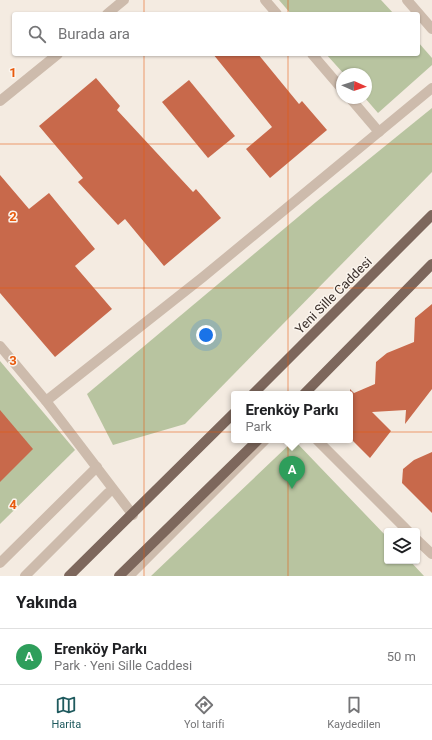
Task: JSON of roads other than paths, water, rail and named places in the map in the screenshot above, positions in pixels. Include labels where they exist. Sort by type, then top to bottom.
[{"type":"main road","name":"Yeni Sille Caddesi","points":[[256,391],[432,215]]},
{"type":"main road","points":[[307,391],[432,264]]},
{"type":"main road","points":[[69,576],[133,515],[231,416]]},
{"type":"main road","points":[[119,576],[255,443]]},
{"type":"street","points":[[109,12],[124,0]]},
{"type":"street","points":[[265,0],[275,12]]},
{"type":"street","points":[[407,0],[417,12]]},
{"type":"street","points":[[420,15],[432,29]]},
{"type":"street","points":[[0,101],[56,56]]},
{"type":"street","points":[[314,56],[336,82]]},
{"type":"street","points":[[46,401],[203,276],[432,88]]},
{"type":"street","points":[[355,104],[379,132]]},
{"type":"street","points":[[0,346],[46,401],[133,515]]},
{"type":"street","points":[[129,576],[262,443]]},
{"type":"street","points":[[320,443],[405,528]]},
{"type":"street","points":[[0,563],[97,467]]},
{"type":"street","points":[[25,576],[108,493]]},
{"type":"street","points":[[420,543],[432,554]]},
{"type":"place","name":"Erenköy Parkı","points":[[292,489]]}]
